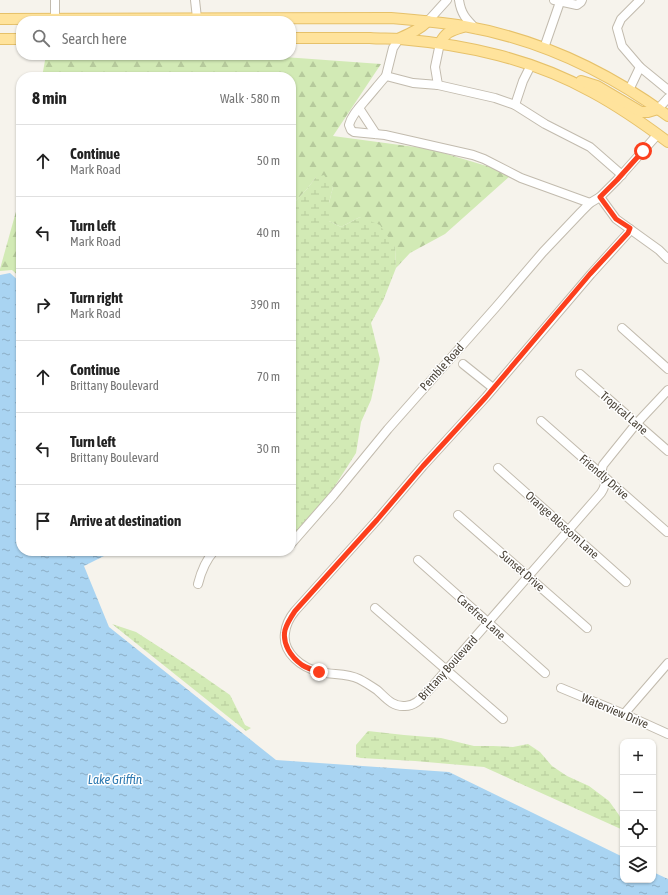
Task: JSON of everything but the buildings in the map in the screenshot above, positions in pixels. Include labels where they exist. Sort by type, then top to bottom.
[{"type":"main road","points":[[296,18],[391,18],[428,21],[464,26],[519,40],[544,48],[578,62],[629,90],[668,116]]},
{"type":"main road","points":[[0,19],[16,19]]},
{"type":"main road","points":[[399,39],[415,32],[428,21]]},
{"type":"main road","points":[[440,43],[449,31],[464,26]]},
{"type":"main road","points":[[296,38],[399,39],[440,43],[493,53],[531,65],[592,92],[611,103],[668,142]]},
{"type":"main road","points":[[0,39],[16,39]]},
{"type":"main road","points":[[569,81],[576,80],[598,86],[641,112],[648,112],[658,109]]},
{"type":"main road","points":[[658,134],[668,131]]},
{"type":"street","points":[[55,0],[55,16]]},
{"type":"street","points":[[195,0],[197,16]]},
{"type":"street","points":[[428,21],[447,0]]},
{"type":"street","points":[[459,0],[460,8],[464,16],[476,29]]},
{"type":"street","points":[[544,48],[557,1],[577,5],[582,0]]},
{"type":"street","points":[[640,0],[621,19],[617,28],[622,46],[640,67],[668,90]]},
{"type":"street","points":[[399,39],[393,48],[386,76],[350,121],[349,125],[351,130],[354,132],[376,134],[417,142],[484,159],[521,178],[590,203]]},
{"type":"street","points":[[438,85],[435,68],[440,43]]},
{"type":"street","points":[[514,105],[531,65]]},
{"type":"street","points":[[629,90],[640,67]]},
{"type":"street","points":[[386,76],[413,83],[438,85],[494,98],[514,105],[545,124],[590,147],[622,175]]},
{"type":"street","points":[[658,109],[668,98]]},
{"type":"street","points":[[359,108],[376,134]]},
{"type":"street","name":"Pemble Road","points":[[296,538],[388,429],[543,252],[580,212],[600,197],[622,175],[658,134]]},
{"type":"street","points":[[600,197],[616,219],[659,250],[668,259]]},
{"type":"street","name":"Brittany Boulevard","points":[[630,228],[628,233],[590,274],[493,388],[295,611],[290,618],[284,639],[287,648],[296,661],[309,669],[319,672],[349,675],[357,678],[367,683],[398,706],[411,706],[416,703],[602,492],[606,482],[603,476],[603,465],[636,424],[668,390]]},
{"type":"street","points":[[622,328],[668,369]]},
{"type":"street","points":[[463,364],[493,388]]},
{"type":"street","name":"Tropical Lane","points":[[580,374],[668,451]]},
{"type":"street","name":"Friendly Drive","points":[[540,421],[667,532]]},
{"type":"street","name":"Orange Blossom Lane","points":[[498,468],[626,582]]},
{"type":"street","name":"Sunset Drive","points":[[458,515],[587,628]]},
{"type":"street","points":[[198,584],[202,570],[210,556]]},
{"type":"street","name":"Carefree Lane","points":[[418,560],[545,673]]},
{"type":"street","points":[[375,608],[503,719]]},
{"type":"street","points":[[624,714],[668,663]]},
{"type":"street","name":"Waterview Drive","points":[[561,688],[668,734]]},
{"type":"green space","points":[[296,58],[381,64],[333,136],[430,149],[500,170],[511,175],[445,234],[410,253],[396,268],[395,247],[360,217],[341,227],[329,221],[329,203],[333,187],[316,177],[296,201],[296,72],[43,72],[45,60],[296,60]]},
{"type":"green space","points":[[324,175],[333,187],[329,203],[329,221],[341,227],[360,217],[380,225],[395,247],[396,268],[383,301],[371,323],[380,359],[371,400],[361,422],[356,453],[315,517],[296,532],[296,201],[316,177]]},
{"type":"green space","points":[[16,212],[16,274],[12,270],[0,271]]},
{"type":"green space","points":[[112,624],[136,632],[230,695],[245,725],[251,728],[246,731]]},
{"type":"green space","points":[[368,731],[441,738],[474,746],[513,747],[528,744],[540,752],[552,766],[567,776],[589,786],[609,801],[620,817],[620,829],[484,767],[361,758],[356,757],[356,745]]},
{"type":"water","name":"Lake Griffin","points":[[10,273],[16,278],[16,556],[104,556],[84,566],[109,627],[276,760],[449,772],[620,856],[620,883],[656,883],[656,873],[668,879],[668,895],[0,895],[0,275]]},
{"type":"route","points":[[319,672],[309,669],[296,661],[287,648],[284,639],[286,625],[290,618],[423,466],[486,397],[590,274],[628,233],[630,228],[616,219],[600,197],[643,151]]}]
